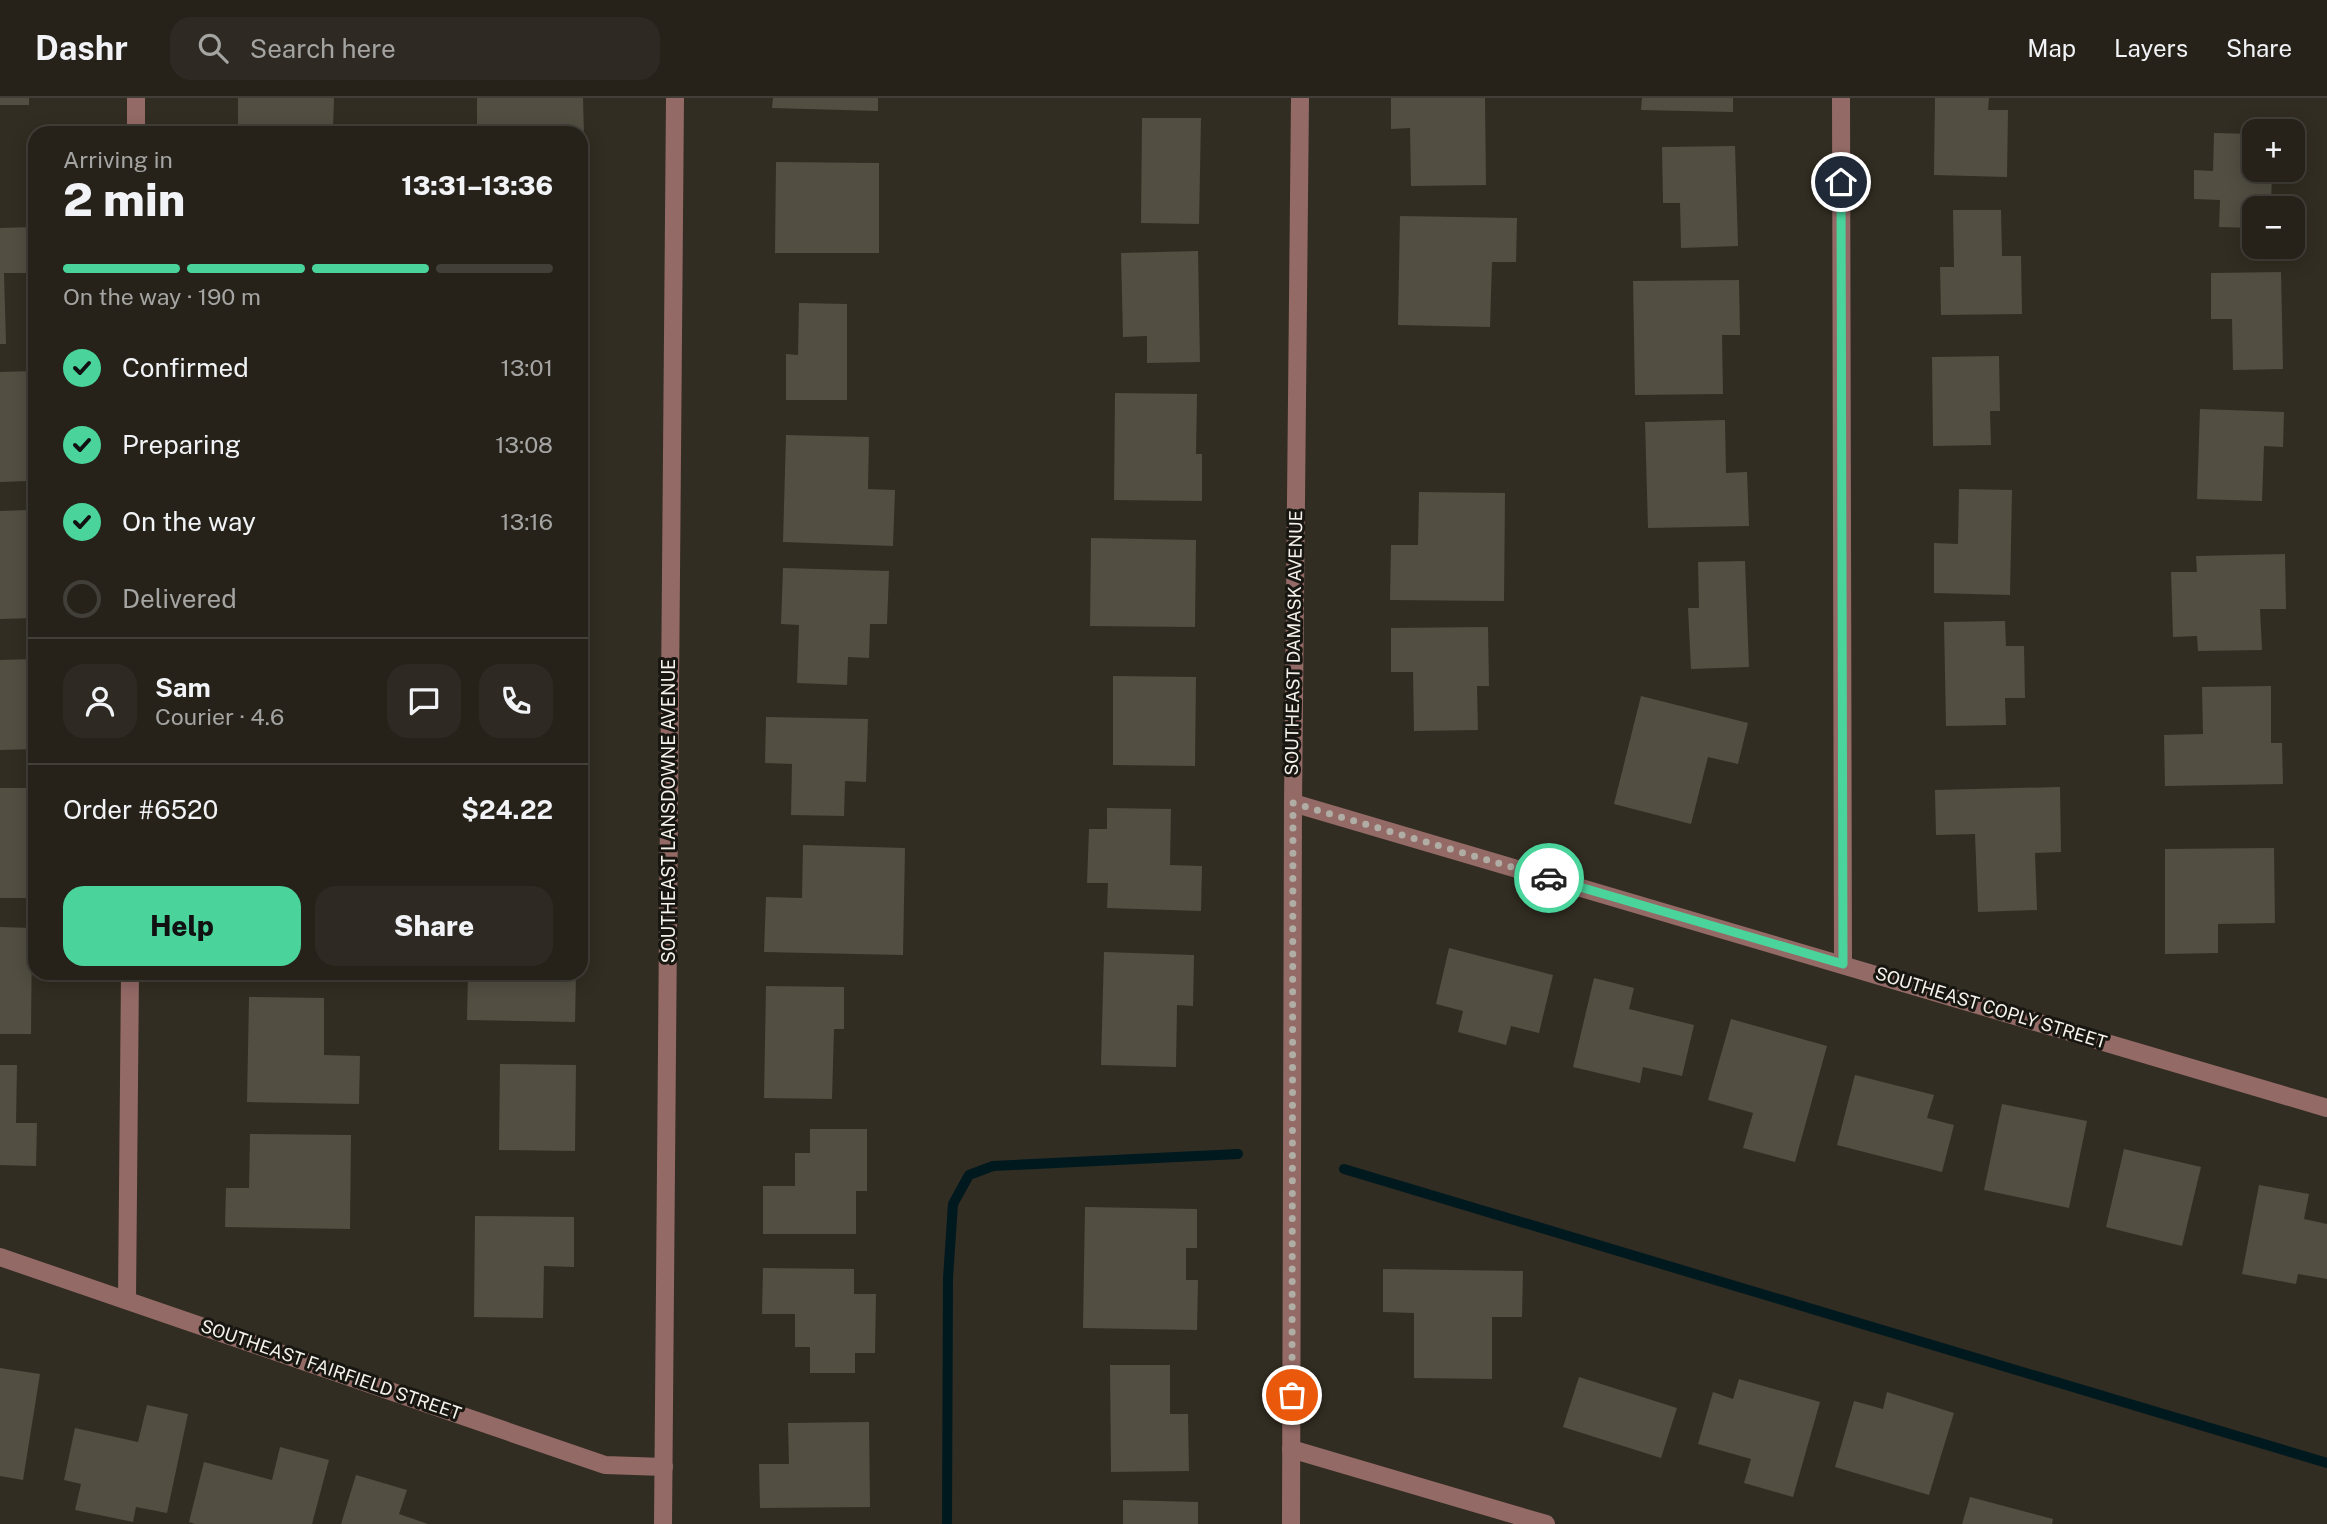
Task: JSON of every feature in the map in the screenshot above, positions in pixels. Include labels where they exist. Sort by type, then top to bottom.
[{"type":"street","points":[[136,98],[136,126]]},
{"type":"street","name":"SOUTHEAST LANSDOWNE AVENUE","points":[[663,1524],[675,98]]},
{"type":"street","name":"SOUTHEAST DAMASK AVENUE","points":[[1292,1524],[1293,803],[1300,98]]},
{"type":"street","points":[[1841,98],[1843,964]]},
{"type":"street","name":"SOUTHEAST COPLY STREET","points":[[1293,803],[2327,1108]]},
{"type":"street","points":[[127,1299],[130,980]]},
{"type":"street","name":"SOUTHEAST FAIRFIELD STREET","points":[[0,1257],[605,1465],[664,1466]]},
{"type":"street","points":[[1291,1449],[1546,1524]]},
{"type":"building","points":[[0,98],[29,98],[29,105],[0,105]]},
{"type":"building","points":[[238,98],[334,98],[333,126],[238,126]]},
{"type":"building","points":[[477,98],[583,98],[584,126],[477,126]]},
{"type":"building","points":[[773,98],[878,98],[878,111],[772,108]]},
{"type":"building","points":[[1391,98],[1485,98],[1486,185],[1411,186],[1410,128],[1391,129]]},
{"type":"building","points":[[1642,98],[1733,98],[1733,112],[1641,110]]},
{"type":"building","points":[[1935,98],[1989,98],[1988,110],[2008,110],[2007,177],[1934,175]]},
{"type":"building","points":[[1142,118],[1201,118],[1199,224],[1141,223]]},
{"type":"building","points":[[2214,133],[2242,134],[2242,182],[2272,182],[2271,196],[2242,196],[2242,228],[2219,227],[2220,200],[2194,199],[2194,170],[2213,171]]},
{"type":"building","points":[[1735,146],[1738,246],[1681,248],[1680,203],[1663,203],[1662,147]]},
{"type":"building","points":[[776,162],[879,163],[879,253],[775,253]]},
{"type":"building","points":[[1953,210],[2001,210],[2002,256],[2021,256],[2022,314],[1941,315],[1940,267],[1954,267]]},
{"type":"building","points":[[1400,216],[1517,218],[1516,262],[1492,262],[1490,327],[1398,325]]},
{"type":"building","points":[[28,227],[28,273],[4,273],[6,344],[0,344],[0,228]]},
{"type":"building","points":[[1198,251],[1200,362],[1147,363],[1147,336],[1123,337],[1121,253]]},
{"type":"building","points":[[2281,272],[2283,369],[2233,370],[2232,319],[2211,319],[2211,273]]},
{"type":"building","points":[[1739,280],[1740,335],[1722,335],[1723,394],[1635,395],[1633,281]]},
{"type":"building","points":[[799,303],[847,304],[847,400],[786,400],[786,354],[798,355]]},
{"type":"building","points":[[1999,356],[2000,411],[1990,411],[1991,445],[1933,446],[1932,357]]},
{"type":"building","points":[[28,371],[28,481],[0,482],[0,372]]},
{"type":"building","points":[[1115,393],[1197,394],[1196,454],[1202,454],[1202,501],[1114,500]]},
{"type":"building","points":[[2200,409],[2284,412],[2283,447],[2264,446],[2262,501],[2197,499]]},
{"type":"building","points":[[1725,420],[1726,473],[1747,472],[1749,526],[1648,528],[1645,422]]},
{"type":"building","points":[[786,435],[869,437],[868,489],[895,490],[893,546],[783,542]]},
{"type":"building","points":[[1959,489],[2012,490],[2010,595],[1934,593],[1934,543],[1958,544]]},
{"type":"building","points":[[1419,492],[1505,493],[1504,601],[1390,600],[1391,545],[1418,545]]},
{"type":"building","points":[[28,510],[28,618],[0,619],[0,511]]},
{"type":"building","points":[[1091,538],[1196,540],[1195,627],[1090,626]]},
{"type":"building","points":[[2285,554],[2286,609],[2260,609],[2262,650],[2198,651],[2197,636],[2173,637],[2171,572],[2197,572],[2196,556]]},
{"type":"building","points":[[1745,561],[1749,667],[1691,669],[1688,608],[1699,608],[1698,562]]},
{"type":"building","points":[[783,568],[889,571],[887,624],[870,624],[869,658],[848,657],[847,685],[797,683],[799,625],[781,624]]},
{"type":"building","points":[[2005,621],[2006,646],[2024,646],[2025,698],[2005,698],[2006,725],[1946,726],[1944,622]]},
{"type":"building","points":[[1488,627],[1489,686],[1477,686],[1478,730],[1414,731],[1413,672],[1391,672],[1391,628]]},
{"type":"building","points":[[28,659],[28,749],[0,750],[0,660]]},
{"type":"building","points":[[1113,676],[1196,677],[1195,766],[1113,765]]},
{"type":"building","points":[[2271,686],[2271,743],[2282,743],[2283,784],[2165,786],[2164,735],[2203,734],[2202,687]]},
{"type":"building","points":[[1641,696],[1748,723],[1738,764],[1708,757],[1691,824],[1614,804]]},
{"type":"building","points":[[766,717],[868,719],[866,782],[845,781],[844,816],[791,815],[792,764],[765,763]]},
{"type":"building","points":[[2060,787],[2061,852],[2035,853],[2037,910],[1978,912],[1975,834],[1936,835],[1935,790]]},
{"type":"building","points":[[0,788],[28,788],[28,898],[0,898]]},
{"type":"building","points":[[1107,808],[1171,809],[1170,865],[1202,866],[1201,911],[1107,908],[1108,883],[1087,883],[1089,829],[1107,829]]},
{"type":"building","points":[[803,845],[905,848],[903,955],[764,952],[766,897],[802,898]]},
{"type":"building","points":[[2274,848],[2275,923],[2218,924],[2218,953],[2165,954],[2165,849]]},
{"type":"building","points":[[0,927],[28,928],[31,1034],[0,1034]]},
{"type":"building","points":[[1449,948],[1553,975],[1539,1033],[1511,1026],[1506,1045],[1458,1032],[1463,1011],[1436,1004]]},
{"type":"building","points":[[1104,952],[1194,955],[1193,1006],[1177,1005],[1176,1067],[1101,1065]]},
{"type":"building","points":[[1594,978],[1634,988],[1629,1009],[1694,1025],[1682,1076],[1643,1067],[1640,1083],[1573,1067]]},
{"type":"building","points":[[468,980],[576,980],[575,1022],[467,1020]]},
{"type":"building","points":[[766,986],[844,987],[844,1029],[834,1029],[832,1099],[764,1098]]},
{"type":"building","points":[[249,997],[324,998],[324,1055],[360,1056],[359,1104],[247,1102]]},
{"type":"building","points":[[1731,1019],[1827,1046],[1795,1162],[1743,1148],[1753,1113],[1708,1100]]},
{"type":"building","points":[[500,1064],[576,1065],[575,1151],[499,1150]]},
{"type":"building","points":[[0,1065],[17,1065],[16,1123],[37,1123],[36,1166],[0,1165]]},
{"type":"building","points":[[1855,1075],[1934,1095],[1927,1118],[1954,1125],[1942,1172],[1837,1145]]},
{"type":"building","points":[[2002,1104],[2087,1121],[2069,1208],[1984,1190]]},
{"type":"building","points":[[810,1129],[867,1129],[867,1191],[856,1191],[856,1234],[763,1234],[763,1186],[795,1186],[795,1153],[810,1153]]},
{"type":"building","points":[[250,1134],[351,1135],[350,1229],[225,1227],[226,1188],[249,1188]]},
{"type":"building","points":[[2124,1149],[2201,1167],[2182,1246],[2106,1227]]},
{"type":"building","points":[[2259,1185],[2309,1194],[2304,1219],[2327,1224],[2327,1279],[2298,1274],[2296,1284],[2242,1274]]},
{"type":"building","points":[[1085,1207],[1197,1209],[1197,1248],[1186,1248],[1186,1280],[1198,1280],[1197,1330],[1083,1328]]},
{"type":"building","points":[[475,1216],[574,1217],[574,1267],[544,1266],[543,1318],[474,1317]]},
{"type":"building","points":[[763,1268],[854,1269],[854,1294],[876,1294],[875,1353],[855,1353],[855,1373],[810,1373],[810,1347],[795,1347],[795,1314],[762,1314]]},
{"type":"building","points":[[1383,1269],[1523,1271],[1522,1317],[1492,1317],[1492,1379],[1414,1378],[1414,1313],[1383,1312]]},
{"type":"building","points":[[1110,1365],[1170,1365],[1170,1414],[1188,1414],[1189,1471],[1111,1472]]},
{"type":"building","points":[[0,1368],[40,1374],[23,1480],[0,1476]]},
{"type":"building","points":[[1579,1377],[1677,1408],[1661,1458],[1563,1427]]},
{"type":"building","points":[[1739,1379],[1820,1402],[1793,1497],[1744,1483],[1751,1459],[1698,1444],[1713,1392],[1733,1399]]},
{"type":"building","points":[[1887,1392],[1954,1413],[1929,1495],[1835,1467],[1854,1401],[1883,1409]]},
{"type":"building","points":[[147,1405],[188,1414],[167,1513],[136,1507],[133,1522],[75,1510],[81,1484],[64,1480],[75,1428],[138,1442]]},
{"type":"building","points":[[869,1422],[870,1507],[760,1508],[759,1464],[789,1464],[788,1423]]},
{"type":"building","points":[[280,1447],[329,1460],[312,1524],[189,1522],[204,1462],[272,1480]]},
{"type":"building","points":[[356,1475],[407,1490],[399,1514],[428,1524],[341,1524]]},
{"type":"building","points":[[1970,1497],[2053,1519],[2052,1524],[1962,1524]]},
{"type":"building","points":[[1123,1500],[1198,1502],[1198,1524],[1123,1524]]},
{"type":"waterway","points":[[947,1524],[948,1278],[953,1204],[969,1175],[993,1166],[1238,1154]]},
{"type":"waterway","points":[[1344,1169],[2327,1463]]},
{"type":"way so far","points":[[1292,1395],[1293,803],[1549,878]]},
{"type":"route","points":[[1549,878],[1843,964],[1841,182]]}]
